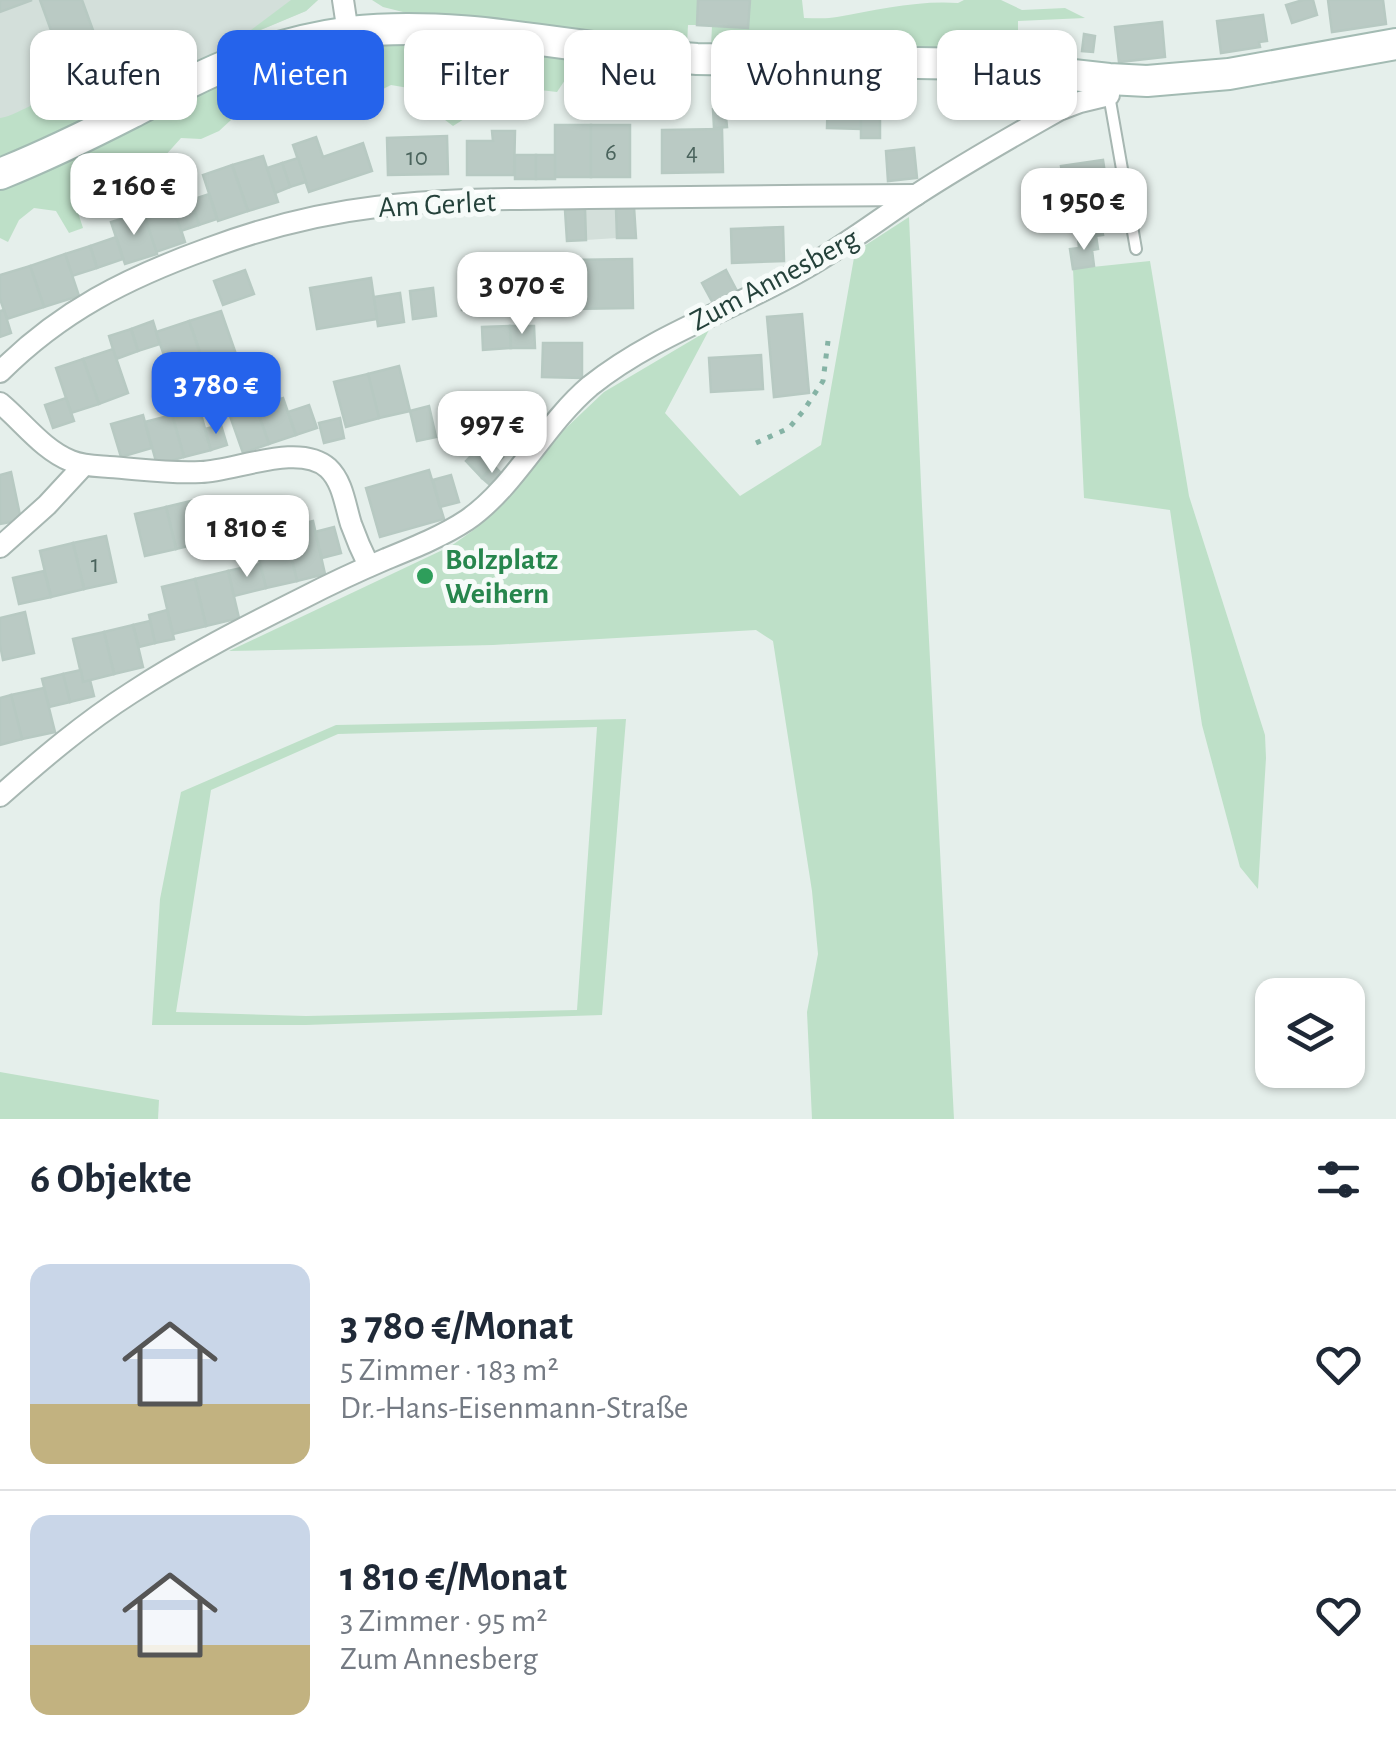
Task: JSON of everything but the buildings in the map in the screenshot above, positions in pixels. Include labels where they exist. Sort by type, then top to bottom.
[{"type":"main road","points":[[384,30],[464,32],[682,58],[974,64],[1109,87],[1229,74],[1396,44]]},
{"type":"main road","points":[[0,174],[74,142],[217,69]]},
{"type":"street","points":[[344,0],[348,30]]},
{"type":"street","name":"Zum Annesberg","points":[[0,796],[52,750],[130,694],[232,635],[468,520],[503,487],[554,421],[591,386],[631,358],[803,270],[916,195],[1059,110],[1109,87]]},
{"type":"street","name":"Am Gerlet","points":[[0,372],[46,330],[108,290],[150,269],[304,218],[373,207],[466,200],[916,195]]},
{"type":"street","points":[[0,403],[55,452],[84,465],[200,472],[293,457],[317,460],[337,480],[369,566]]},
{"type":"street","points":[[0,547],[84,465]]},
{"type":"lane","points":[[1109,87],[1136,249]]},
{"type":"path","points":[[756,443],[790,428],[804,410],[824,381],[828,342]]},
{"type":"shaded area","points":[[0,0],[318,0],[306,11],[261,30],[217,30],[217,51],[197,62],[197,30],[30,30],[30,120],[84,120],[0,160]]},
{"type":"shaded area","points":[[616,208],[617,238],[586,240],[585,209]]},
{"type":"green space","points":[[291,0],[318,0],[306,11],[261,30],[251,30]]},
{"type":"green space","points":[[372,0],[698,0],[697,25],[688,25],[688,30],[564,31],[383,7]]},
{"type":"green space","points":[[750,0],[802,0],[804,18],[833,18],[913,4],[1001,0],[1022,10],[1065,8],[1085,18],[1018,21],[1018,30],[937,30],[937,51],[917,51],[917,30],[712,30],[712,26],[748,27]]},
{"type":"green space","points":[[384,44],[404,44],[404,87],[391,85],[384,88]]},
{"type":"green space","points":[[544,54],[564,57],[564,82],[557,92],[544,90]]},
{"type":"green space","points":[[217,84],[217,120],[231,120],[219,131],[201,139],[181,138],[164,157],[122,170],[109,183],[78,194],[74,200],[83,228],[69,233],[56,211],[34,208],[19,220],[8,242],[0,238],[0,183],[138,120],[197,120],[197,93]]},
{"type":"green space","points":[[30,106],[30,120],[86,120],[29,148],[0,156],[0,118]]},
{"type":"green space","points":[[909,217],[954,1119],[812,1119],[807,1012],[818,954],[812,891],[773,641],[756,630],[493,645],[229,651],[451,546],[495,509],[546,447],[604,392],[709,330],[665,413],[740,496],[821,445],[855,252]]},
{"type":"green space","points":[[1150,261],[1189,496],[1265,735],[1258,889],[1240,867],[1202,725],[1170,510],[1084,498],[1073,269]]},
{"type":"green space","points":[[626,719],[602,1015],[306,1025],[152,1025],[160,899],[181,792],[336,725]],"holes":[[[597,727],[577,1010],[306,1016],[176,1012],[211,790],[338,734]]]},
{"type":"green space","points":[[0,1072],[159,1100],[158,1119],[0,1119]]},
{"type":"place","name":"Bolzplatz Weihern","points":[[425,576]]}]
